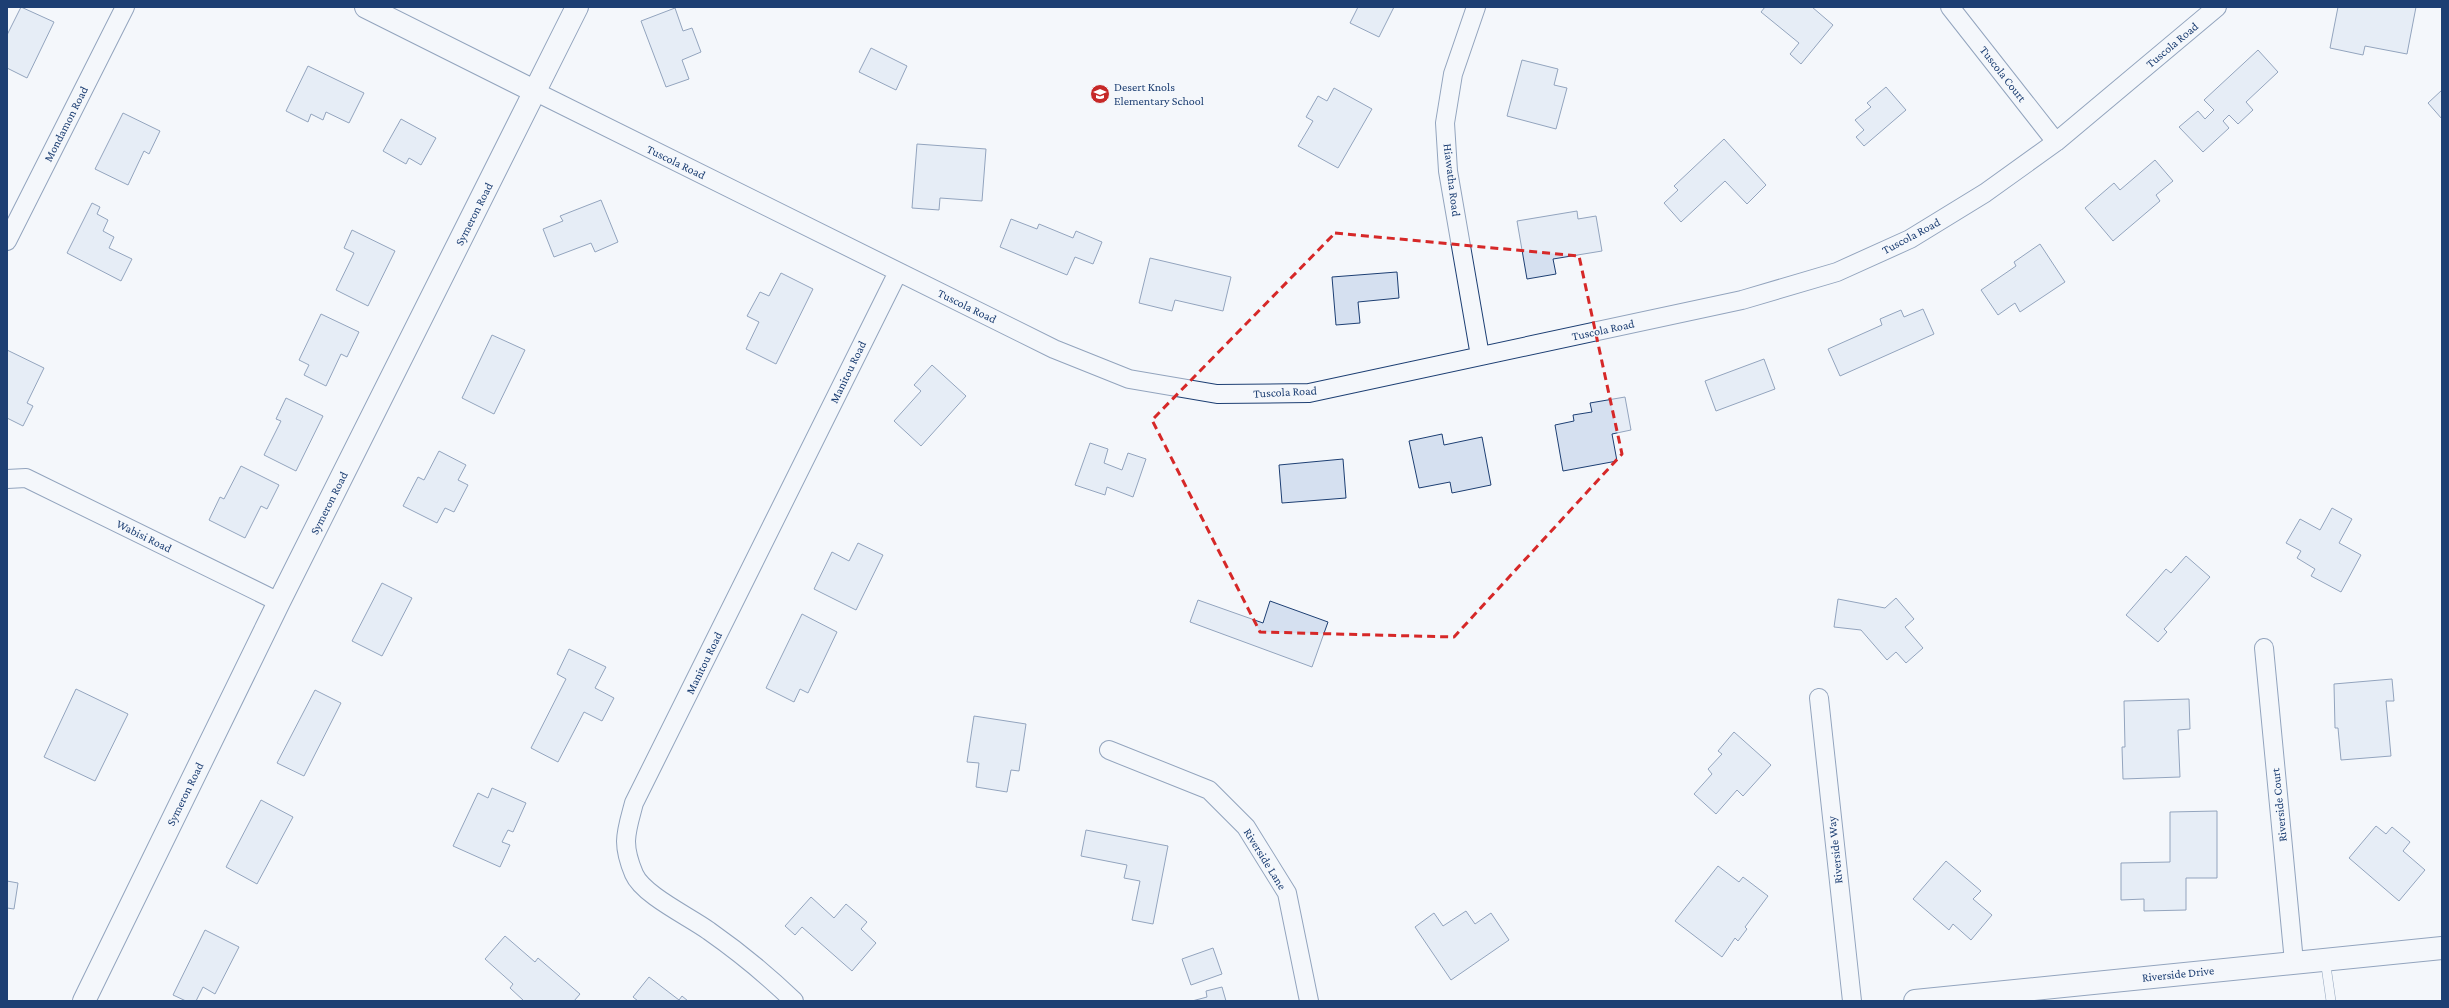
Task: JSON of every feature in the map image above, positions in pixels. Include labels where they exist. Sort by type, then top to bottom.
[{"type":"street","name":"Mondamon Road","points":[[7,240],[125,7]]},
{"type":"street","name":"Tuscola Road","points":[[366,7],[1054,349],[1122,376],[1217,394],[1309,393],[1742,300],[1837,272],[1917,235],[1985,193],[2056,142],[2217,7]]},
{"type":"street","name":"Symeron Road","points":[[84,1001],[279,602],[536,92],[577,7]]},
{"type":"street","name":"Hiawatha Road","points":[[1476,7],[1453,74],[1445,123],[1448,171],[1480,356]]},
{"type":"street","name":"Tuscola Court","points":[[1950,7],[2056,142]]},
{"type":"street","name":"Manitou Road","points":[[794,1001],[765,973],[709,931],[654,896],[634,876],[624,840],[634,803],[898,272]]},
{"type":"street","name":"Wabisi Road","points":[[7,479],[26,478],[279,602]]},
{"type":"street","name":"Riverside Court","points":[[2264,648],[2294,962]]},
{"type":"street","name":"Riverside Way","points":[[1819,698],[1852,1001]]},
{"type":"street","name":"Riverside Lane","points":[[1109,750],[1209,790],[1246,827],[1286,893],[1309,1001]]},
{"type":"street","name":"Riverside Drive","points":[[1915,1001],[2442,948]]},
{"type":"lane","points":[[2324,959],[2331,1001]]},
{"type":"highlighted area","points":[[1335,233],[1579,256],[1622,454],[1454,637],[1260,632],[1152,420]]},
{"type":"building","points":[[21,7],[54,22],[27,78],[7,68],[7,35]]},
{"type":"building","points":[[1358,7],[1394,7],[1379,37],[1350,23]]},
{"type":"building","points":[[1765,7],[1812,7],[1833,25],[1801,64],[1790,54],[1799,43],[1761,12]]},
{"type":"building","points":[[2338,7],[2416,7],[2407,54],[2365,46],[2363,55],[2330,48]]},
{"type":"building","points":[[675,8],[683,31],[692,28],[701,52],[682,60],[689,79],[666,87],[641,21]]},
{"type":"building","points":[[871,48],[907,66],[896,90],[859,72]]},
{"type":"building","points":[[2258,50],[2278,72],[2246,102],[2253,110],[2238,124],[2229,115],[2223,121],[2229,128],[2203,152],[2179,127],[2198,111],[2205,119],[2214,110],[2204,100]]},
{"type":"building","points":[[1522,60],[1558,69],[1554,85],[1567,88],[1556,129],[1507,116]]},
{"type":"building","points":[[308,66],[364,93],[349,123],[326,112],[323,120],[311,114],[308,122],[286,111]]},
{"type":"building","points":[[1886,87],[1906,110],[1864,146],[1856,137],[1864,130],[1855,120],[1871,107],[1867,103]]},
{"type":"building","points":[[1334,88],[1372,109],[1338,168],[1298,146],[1313,121],[1306,117],[1318,96],[1327,101]]},
{"type":"building","points":[[2442,90],[2442,119],[2428,103]]},
{"type":"building","points":[[123,113],[160,131],[149,154],[144,151],[128,185],[95,169]]},
{"type":"building","points":[[401,119],[436,138],[421,165],[409,158],[406,164],[383,151]]},
{"type":"building","points":[[1724,139],[1766,185],[1747,204],[1725,181],[1681,222],[1664,203],[1678,190],[1674,186]]},
{"type":"building","points":[[917,144],[986,149],[982,201],[940,198],[939,210],[912,208]]},
{"type":"building","points":[[2155,160],[2173,181],[2156,195],[2160,201],[2113,241],[2085,208],[2114,183],[2120,190]]},
{"type":"building","points":[[601,200],[618,242],[595,252],[591,243],[554,257],[543,229],[563,221],[560,216]]},
{"type":"building","points":[[92,203],[100,207],[97,214],[108,220],[103,231],[114,237],[109,248],[132,259],[121,281],[67,253]]},
{"type":"building","points":[[1577,211],[1578,219],[1596,216],[1602,251],[1553,259],[1556,274],[1527,279],[1517,221]]},
{"type":"building","points":[[1011,219],[1037,229],[1039,224],[1073,238],[1076,231],[1102,242],[1093,264],[1075,257],[1067,275],[1000,247]]},
{"type":"building","points":[[352,230],[395,251],[368,306],[336,290],[354,253],[344,248]]},
{"type":"building","points":[[2040,244],[2065,282],[2020,312],[2015,303],[1998,315],[1981,290],[2016,266],[2014,262]]},
{"type":"building","points":[[1150,258],[1231,277],[1223,311],[1175,300],[1172,311],[1139,303]]},
{"type":"building","points":[[1397,272],[1399,298],[1358,302],[1360,323],[1336,325],[1332,277]]},
{"type":"building","points":[[781,273],[813,289],[776,364],[746,349],[759,322],[747,316],[760,292],[769,296]]},
{"type":"building","points":[[1923,309],[1934,334],[1840,376],[1828,349],[1882,325],[1880,319],[1901,310],[1904,317]]},
{"type":"building","points":[[321,314],[359,332],[347,357],[341,354],[326,386],[304,375],[309,365],[299,360]]},
{"type":"building","points":[[492,335],[525,350],[494,414],[462,398]]},
{"type":"building","points":[[7,350],[44,368],[27,403],[33,406],[23,426],[7,418]]},
{"type":"building","points":[[1764,359],[1775,389],[1716,411],[1705,381]]},
{"type":"building","points":[[932,365],[966,396],[921,446],[894,421],[921,391],[914,385]]},
{"type":"building","points":[[1625,397],[1631,430],[1612,434],[1617,461],[1563,471],[1555,425],[1574,421],[1573,415],[1592,412],[1590,403]]},
{"type":"building","points":[[286,398],[323,416],[296,471],[264,455],[281,421],[276,419]]},
{"type":"building","points":[[1442,434],[1444,445],[1482,437],[1491,485],[1452,493],[1450,482],[1419,488],[1409,441]]},
{"type":"building","points":[[1090,443],[1108,449],[1104,463],[1122,470],[1128,453],[1146,459],[1133,497],[1107,487],[1105,495],[1075,485]]},
{"type":"building","points":[[439,451],[466,465],[458,480],[468,485],[454,512],[445,508],[437,523],[403,506],[418,477],[424,480]]},
{"type":"building","points":[[1343,459],[1346,498],[1282,503],[1279,465]]},
{"type":"building","points":[[241,466],[279,485],[267,509],[261,506],[245,538],[209,520],[220,497],[224,499]]},
{"type":"building","points":[[2332,508],[2352,519],[2339,543],[2361,555],[2341,592],[2311,576],[2315,569],[2297,558],[2301,551],[2286,543],[2300,519],[2320,530]]},
{"type":"building","points":[[858,543],[883,555],[856,610],[814,589],[832,552],[849,561]]},
{"type":"building","points":[[2186,556],[2210,577],[2164,629],[2167,632],[2158,642],[2126,615],[2166,569],[2171,573]]},
{"type":"building","points":[[382,583],[412,598],[382,656],[352,641]]},
{"type":"building","points":[[1896,598],[1914,619],[1905,627],[1923,648],[1906,663],[1896,652],[1887,660],[1861,630],[1834,627],[1838,599],[1885,608]]},
{"type":"building","points":[[1198,600],[1263,623],[1270,601],[1328,622],[1312,667],[1190,622]]},
{"type":"building","points":[[802,614],[837,632],[808,693],[800,689],[794,702],[766,688]]},
{"type":"building","points":[[569,649],[606,667],[595,688],[614,698],[602,721],[584,712],[558,762],[531,748],[566,679],[557,674]]},
{"type":"building","points":[[2392,679],[2394,701],[2386,701],[2391,756],[2341,760],[2338,728],[2335,728],[2334,684]]},
{"type":"building","points":[[76,689],[128,714],[95,781],[44,757]]},
{"type":"building","points":[[315,690],[341,703],[304,776],[277,763]]},
{"type":"building","points":[[2189,699],[2190,729],[2178,730],[2180,777],[2123,779],[2122,747],[2125,747],[2124,701]]},
{"type":"building","points":[[974,716],[1026,724],[1019,771],[1011,770],[1007,792],[976,787],[979,763],[967,762]]},
{"type":"building","points":[[1734,732],[1771,765],[1743,796],[1737,790],[1716,814],[1694,794],[1712,774],[1708,769],[1722,754],[1718,751]]},
{"type":"building","points":[[492,788],[526,803],[513,832],[508,830],[502,842],[510,845],[500,867],[453,846],[478,793],[488,798]]},
{"type":"building","points":[[261,800],[293,817],[257,884],[226,867]]},
{"type":"building","points":[[2217,811],[2217,878],[2186,878],[2186,910],[2144,911],[2144,899],[2121,900],[2121,863],[2170,862],[2170,812]]},
{"type":"building","points":[[2376,826],[2386,834],[2392,827],[2410,842],[2403,851],[2425,870],[2399,901],[2349,858]]},
{"type":"building","points":[[1086,830],[1168,846],[1153,924],[1132,920],[1140,881],[1124,878],[1127,865],[1081,856]]},
{"type":"building","points":[[1946,861],[1981,891],[1973,899],[1992,915],[1971,940],[1953,924],[1949,930],[1913,899]]},
{"type":"building","points":[[1718,866],[1739,882],[1743,877],[1768,896],[1745,927],[1747,929],[1738,941],[1735,938],[1722,957],[1675,921]]},
{"type":"building","points":[[7,881],[18,883],[14,909],[7,908]]},
{"type":"building","points":[[811,897],[834,918],[846,904],[867,922],[861,929],[876,943],[852,971],[802,927],[795,935],[785,926]]},
{"type":"building","points":[[1466,911],[1475,924],[1491,913],[1509,940],[1451,980],[1415,927],[1434,913],[1443,926]]},
{"type":"building","points":[[205,930],[239,947],[215,994],[203,987],[196,1001],[186,1001],[173,995]]},
{"type":"building","points":[[505,936],[535,962],[538,958],[580,994],[574,1001],[524,1001],[510,988],[513,984],[485,959]]},
{"type":"building","points":[[1213,948],[1222,974],[1191,985],[1182,959]]},
{"type":"building","points":[[649,977],[679,1000],[682,996],[688,1001],[638,1001],[633,997]]},
{"type":"building","points":[[1222,987],[1226,1001],[1192,1001],[1207,997],[1206,991]]},
{"type":"place","name":"Desert Knols Elementary School","points":[[1100,94]]}]
